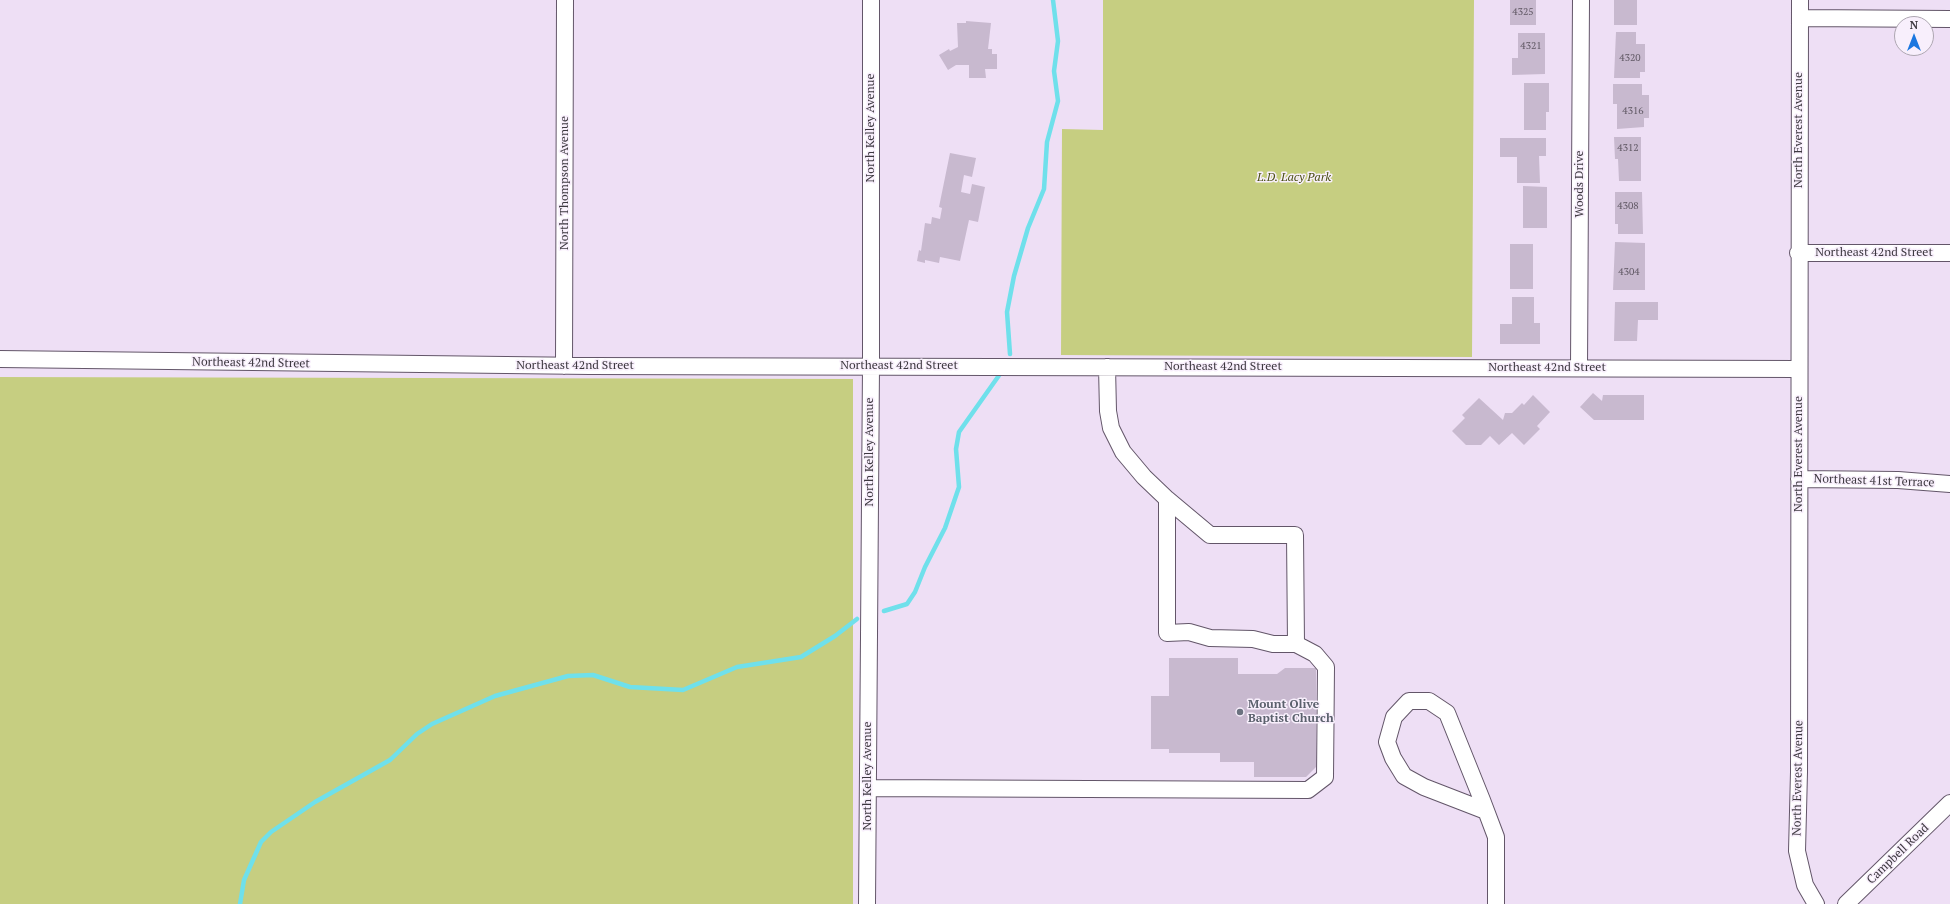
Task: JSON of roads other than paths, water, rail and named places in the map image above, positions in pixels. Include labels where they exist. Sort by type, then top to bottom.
[{"type":"street","name":"North Thompson Avenue","points":[[564,366],[565,0]]},
{"type":"street","name":"North Kelley Avenue","points":[[867,904],[871,366],[871,0]]},
{"type":"street","name":"Woods Drive","points":[[1579,368],[1581,0]]},
{"type":"street","name":"North Everest Avenue","points":[[1800,0],[1798,253],[1799,772],[1797,851],[1805,885],[1816,904]]},
{"type":"street","points":[[1800,18],[1950,19]]},
{"type":"street","name":"Northeast 42nd Street","points":[[1798,253],[1950,253]]},
{"type":"street","name":"Northeast 42nd Street","points":[[0,359],[564,366],[1799,369]]},
{"type":"street","points":[[1107,367],[1108,411],[1111,428],[1123,452],[1144,477],[1167,499],[1210,535],[1296,535],[1296,644]]},
{"type":"street","name":"Northeast 41st Terrace","points":[[1799,480],[1898,480],[1950,484]]},
{"type":"street","points":[[868,788],[1308,790],[1325,777],[1326,667],[1316,654],[1296,644],[1273,644],[1253,639],[1210,638],[1189,632],[1167,633],[1167,499]]},
{"type":"street","points":[[1486,811],[1424,787],[1404,776],[1393,758],[1386,742],[1394,717],[1410,701],[1429,701],[1447,713],[1486,811],[1496,837],[1496,904]]},
{"type":"street","name":"Campbell Road","points":[[1846,904],[1950,803]]},
{"type":"waterway","points":[[1010,354],[1007,312],[1014,276],[1028,228],[1044,189],[1047,142],[1058,101],[1054,71],[1058,41],[1053,0]]},
{"type":"waterway","points":[[884,611],[907,604],[915,592],[925,567],[945,528],[959,487],[956,449],[959,432],[1000,374]]},
{"type":"waterway","points":[[240,904],[244,880],[261,842],[271,832],[315,802],[390,760],[417,734],[432,724],[495,696],[568,676],[593,675],[630,687],[683,690],[737,667],[801,657],[835,636],[857,619]]},
{"type":"place","name":"Mount Olive Baptist Church","points":[[1240,712]]},
{"type":"park label","name":"L.D. Lacy Park","points":[[1294,178]]}]
